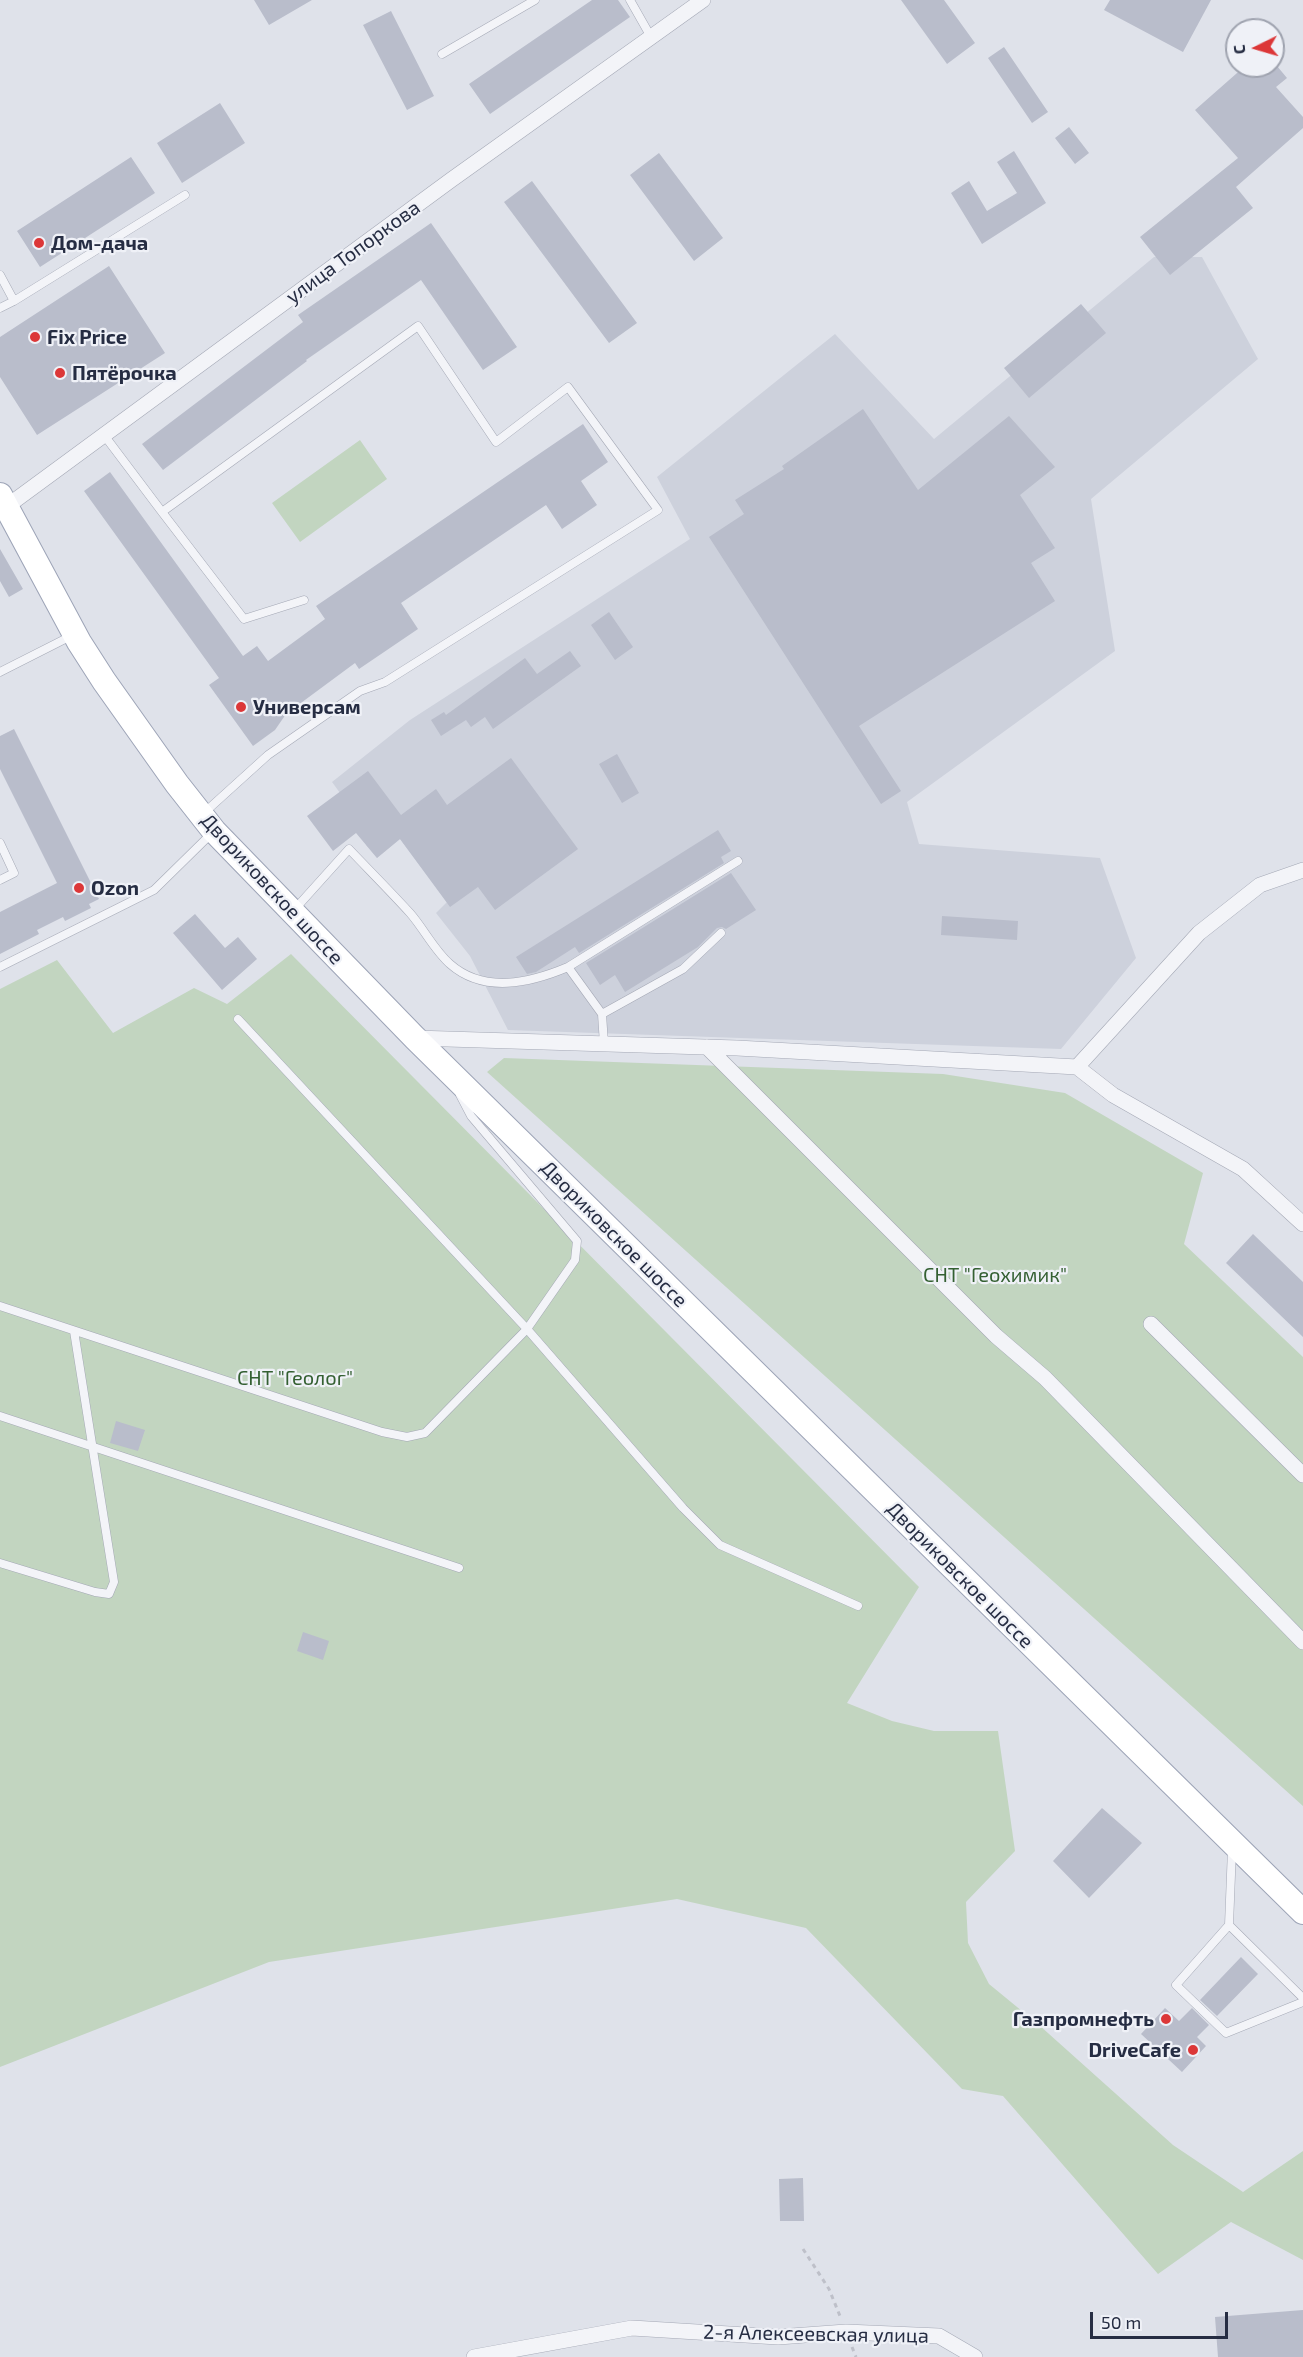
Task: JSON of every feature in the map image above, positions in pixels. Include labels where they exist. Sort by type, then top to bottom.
[{"type":"main road","name":"Двориковское шоссе","points":[[2,504],[104,681],[177,784],[208,823],[291,912],[448,1071],[1303,1912]]},
{"type":"street","name":"улица Топоркова","points":[[2,504],[104,435],[442,187],[703,0]]},
{"type":"street","points":[[1077,1067],[1199,933],[1260,885],[1303,870]]},
{"type":"street","points":[[415,1038],[707,1047],[1077,1067],[1113,1095],[1243,1169],[1303,1224]]},
{"type":"street","points":[[707,1047],[996,1336],[1045,1378],[1303,1641]]},
{"type":"street","points":[[1151,1324],[1303,1475]]},
{"type":"street","name":"2-я Алексеевская улица","points":[[474,2357],[632,2328],[778,2337],[846,2332],[939,2336],[975,2357]]},
{"type":"lane","points":[[442,54],[535,0]]},
{"type":"lane","points":[[630,0],[651,37]]},
{"type":"lane","points":[[0,308],[185,195]]},
{"type":"lane","points":[[0,274],[14,301]]},
{"type":"lane","points":[[0,967],[154,890],[208,823],[268,755],[360,691],[385,682],[658,510],[568,387],[496,442],[418,326],[162,512]]},
{"type":"lane","points":[[104,435],[244,620],[304,600]]},
{"type":"lane","points":[[0,672],[75,634]]},
{"type":"lane","points":[[0,843],[14,873],[0,880]]},
{"type":"lane","points":[[291,912],[349,849],[410,914],[448,963],[464,975],[478,981],[519,982],[542,978],[568,967],[738,861]]},
{"type":"lane","points":[[602,1014],[683,969],[721,933]]},
{"type":"lane","points":[[568,967],[602,1014],[604,1044]]},
{"type":"lane","points":[[238,1019],[527,1329],[683,1508],[720,1545],[858,1606]]},
{"type":"lane","points":[[0,1306],[382,1432],[408,1437],[425,1433],[527,1329],[575,1260],[578,1241],[471,1116],[448,1071]]},
{"type":"lane","points":[[0,1563],[94,1592],[110,1594],[114,1582],[75,1331]]},
{"type":"lane","points":[[0,1416],[459,1568]]},
{"type":"lane","points":[[1230,1925],[1303,2000],[1226,2033],[1176,1985],[1230,1925],[1232,1842]]},
{"type":"path","points":[[803,2249],[829,2289],[856,2357]]},
{"type":"shaded area","points":[[1154,257],[1202,257],[1258,359],[1091,499],[1115,651],[907,802],[919,844],[1100,858],[1136,958],[1061,1049],[508,1030],[470,956],[436,913],[447,902],[400,839],[377,858],[366,845],[373,838],[332,782],[410,720],[690,539],[657,477],[835,334],[934,439]]},
{"type":"green space","points":[[360,440],[387,479],[300,542],[272,503]]},
{"type":"green space","name":"СНТ \"Геолог\"","points":[[291,954],[919,1587],[847,1703],[892,1721],[934,1731],[998,1731],[1015,1851],[966,1902],[968,1943],[989,1984],[1039,2025],[1173,2145],[1243,2192],[1303,2151],[1303,2260],[1231,2222],[1158,2274],[1003,2096],[962,2089],[806,1928],[677,1899],[269,1962],[0,2067],[0,989],[57,960],[113,1033],[194,988],[227,1004]]},
{"type":"green space","name":"СНТ \"Геохимик\"","points":[[504,1058],[943,1074],[1065,1093],[1203,1173],[1184,1244],[1303,1357],[1303,1806],[487,1072]]},
{"type":"building","points":[[254,0],[312,0],[269,25]]},
{"type":"building","points":[[592,0],[618,0],[630,17],[490,114],[469,84]]},
{"type":"building","points":[[901,0],[944,0],[975,43],[947,64]]},
{"type":"building","points":[[1110,0],[1211,0],[1183,52],[1104,10]]},
{"type":"building","points":[[391,11],[434,96],[407,110],[363,25]]},
{"type":"building","points":[[1004,47],[1048,112],[1032,123],[988,58]]},
{"type":"building","points":[[1285,76],[1287,78],[1276,87],[1303,117],[1303,128],[1236,187],[1253,208],[1170,275],[1140,237],[1238,158],[1195,110],[1231,78],[1285,78]]},
{"type":"building","points":[[220,103],[245,143],[182,183],[157,143]]},
{"type":"building","points":[[1069,127],[1089,153],[1075,164],[1055,138]]},
{"type":"building","points":[[1014,151],[1046,203],[982,244],[951,193],[969,181],[987,211],[1017,193],[997,162]]},
{"type":"building","points":[[659,153],[723,238],[694,261],[630,175]]},
{"type":"building","points":[[131,157],[155,193],[40,267],[17,231]]},
{"type":"building","points":[[532,181],[637,323],[609,343],[504,202]]},
{"type":"building","points":[[431,223],[517,347],[483,370],[421,280],[306,360],[163,470],[142,444],[303,322],[298,315]]},
{"type":"building","points":[[109,266],[165,353],[37,435],[0,377],[0,337]]},
{"type":"building","points":[[1081,304],[1106,333],[1029,398],[1004,368]]},
{"type":"building","points":[[863,409],[918,490],[1009,416],[1055,467],[1020,495],[1055,548],[1031,563],[1055,601],[859,726],[901,791],[881,804],[709,537],[744,514],[735,500],[784,469],[782,466]]},
{"type":"building","points":[[583,424],[608,462],[581,481],[597,505],[562,529],[546,505],[401,603],[418,629],[359,669],[355,663],[286,714],[275,730],[253,746],[209,685],[219,678],[84,491],[110,472],[243,656],[257,646],[268,661],[325,619],[316,606]]},
{"type":"building","points":[[0,549],[23,589],[9,597],[0,581]]},
{"type":"building","points":[[609,612],[633,647],[615,660],[591,625]]},
{"type":"building","points":[[570,651],[581,666],[493,729],[485,717],[471,727],[466,720],[441,736],[431,720],[444,712],[446,715],[525,658],[537,674]]},
{"type":"building","points":[[14,729],[99,899],[89,904],[91,908],[65,921],[63,917],[37,930],[39,934],[0,954],[0,912],[57,883],[0,769],[0,736]]},
{"type":"building","points":[[617,754],[639,793],[622,803],[599,764]]},
{"type":"building","points":[[511,758],[578,849],[495,910],[478,887],[450,907],[400,839],[377,858],[356,833],[333,851],[307,816],[368,771],[401,815],[436,789],[447,805]]},
{"type":"building","points":[[718,830],[731,851],[721,857],[724,863],[579,953],[575,947],[536,972],[527,974],[516,957]]},
{"type":"building","points":[[731,873],[756,910],[726,929],[717,928],[698,947],[625,992],[615,975],[600,985],[586,963]]},
{"type":"building","points":[[195,914],[225,948],[238,937],[257,959],[222,990],[173,933]]},
{"type":"building","points":[[942,916],[1018,921],[1017,940],[941,935]]},
{"type":"building","points":[[1253,1234],[1303,1282],[1303,1337],[1226,1263]]},
{"type":"building","points":[[116,1421],[145,1430],[138,1451],[110,1443]]},
{"type":"building","points":[[303,1632],[329,1641],[323,1660],[297,1651]]},
{"type":"building","points":[[1102,1808],[1142,1843],[1089,1898],[1053,1861]]},
{"type":"building","points":[[1241,1957],[1258,1974],[1217,2016],[1200,2000]]},
{"type":"building","points":[[1165,2008],[1179,2021],[1192,2008],[1209,2025],[1197,2037],[1206,2046],[1182,2072],[1141,2034]]},
{"type":"building","points":[[803,2178],[804,2221],[780,2221],[779,2179]]},
{"type":"building","points":[[1303,2310],[1303,2357],[1218,2357],[1215,2317]]},
{"type":"place","name":"Дом-дача","points":[[39,243]]},
{"type":"place","name":"Fix Price","points":[[35,337]]},
{"type":"place","name":"Пятёрочка","points":[[60,373]]},
{"type":"place","name":"Универсам","points":[[241,707]]},
{"type":"place","name":"Ozon","points":[[79,888]]},
{"type":"place","name":"Газпромнефть","points":[[1166,2019]]},
{"type":"place","name":"DriveCafe","points":[[1193,2050]]}]
